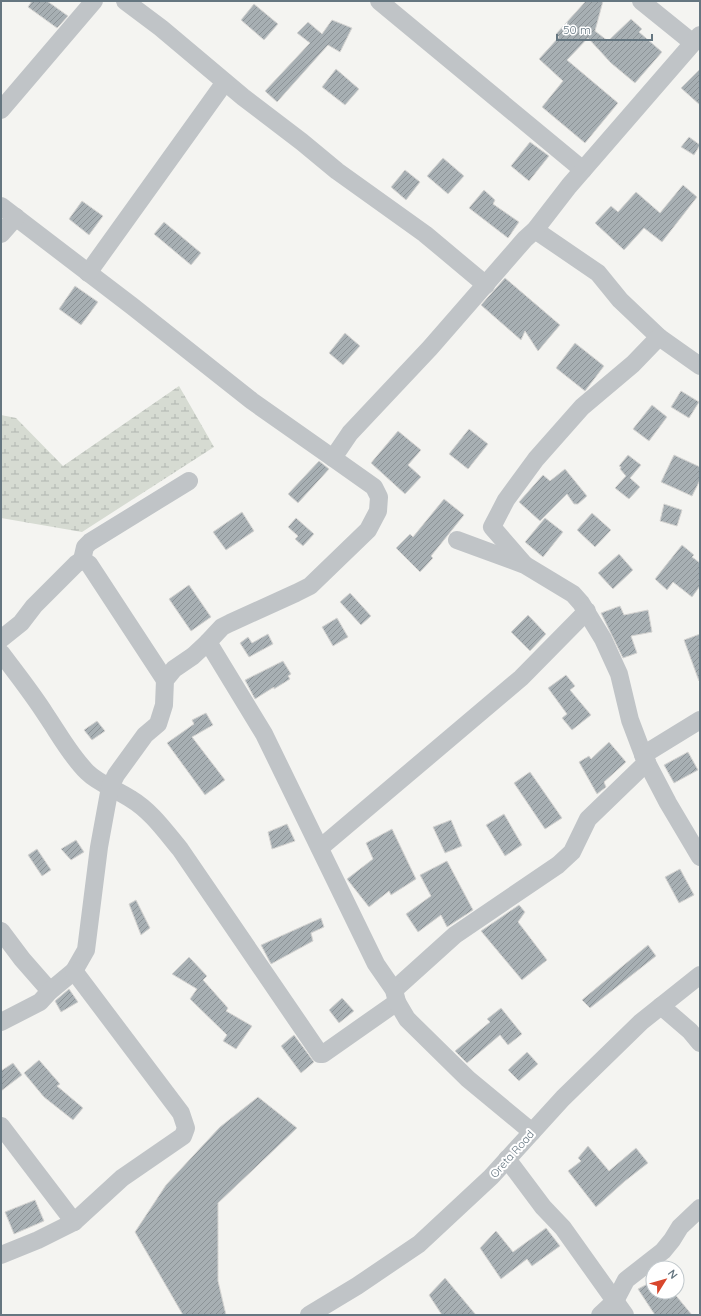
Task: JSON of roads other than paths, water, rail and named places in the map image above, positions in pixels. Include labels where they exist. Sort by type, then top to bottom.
[{"type":"street","points":[[1,110],[94,1]]},
{"type":"street","points":[[379,1],[583,170]]},
{"type":"street","points":[[332,458],[350,433],[430,348],[486,285],[534,230],[583,170],[697,39],[641,1]]},
{"type":"street","points":[[136,4],[161,28],[225,82],[337,171],[425,234],[486,285]]},
{"type":"street","points":[[88,273],[225,82]]},
{"type":"street","points":[[1,206],[252,401],[374,487],[379,497],[378,511],[368,530],[310,586],[222,627],[193,656],[174,670],[165,680]]},
{"type":"street","points":[[1,234],[16,217]]},
{"type":"street","points":[[534,230],[598,273],[626,306],[659,338],[700,366]]},
{"type":"street","points":[[525,565],[492,528],[506,500],[536,459],[582,407],[633,364],[659,338]]},
{"type":"street","points":[[1,639],[21,623],[41,598],[82,560],[85,547],[90,542],[189,481]]},
{"type":"street","points":[[457,540],[525,565],[573,594],[587,611],[603,639],[619,674],[630,720],[645,758],[668,803],[700,857]]},
{"type":"street","points":[[1,1022],[40,1002],[50,991],[74,971],[86,950],[99,847],[110,787],[116,775],[145,735],[158,724],[164,705],[165,680],[89,564],[82,560]]},
{"type":"street","points":[[320,848],[521,678],[587,611]]},
{"type":"street","points":[[208,642],[264,734],[376,964],[407,1019],[468,1078],[532,1132]]},
{"type":"street","points":[[1,653],[45,712],[74,758],[95,780],[132,799],[147,811],[180,849],[320,1054],[323,1054],[395,996],[455,935],[558,865],[572,852],[588,819],[645,758],[700,720]]},
{"type":"street","points":[[1,931],[22,959],[50,991]]},
{"type":"street","points":[[1,1255],[74,1222],[122,1178],[184,1136],[186,1128],[181,1113],[74,971]]},
{"type":"street","name":"Oreta Road","points":[[320,1312],[419,1244],[491,1177],[568,1092],[640,1022],[700,976]]},
{"type":"street","points":[[661,1006],[690,1031],[700,1043]]},
{"type":"street","points":[[1,1126],[74,1222]]},
{"type":"street","points":[[507,1159],[543,1207],[563,1228],[620,1308]]},
{"type":"street","points":[[620,1308],[626,1280],[663,1251],[680,1227],[700,1208]]},
{"type":"street","points":[[593,1270],[626,1280]]},
{"type":"street","points":[[600,1315],[620,1308]]}]
